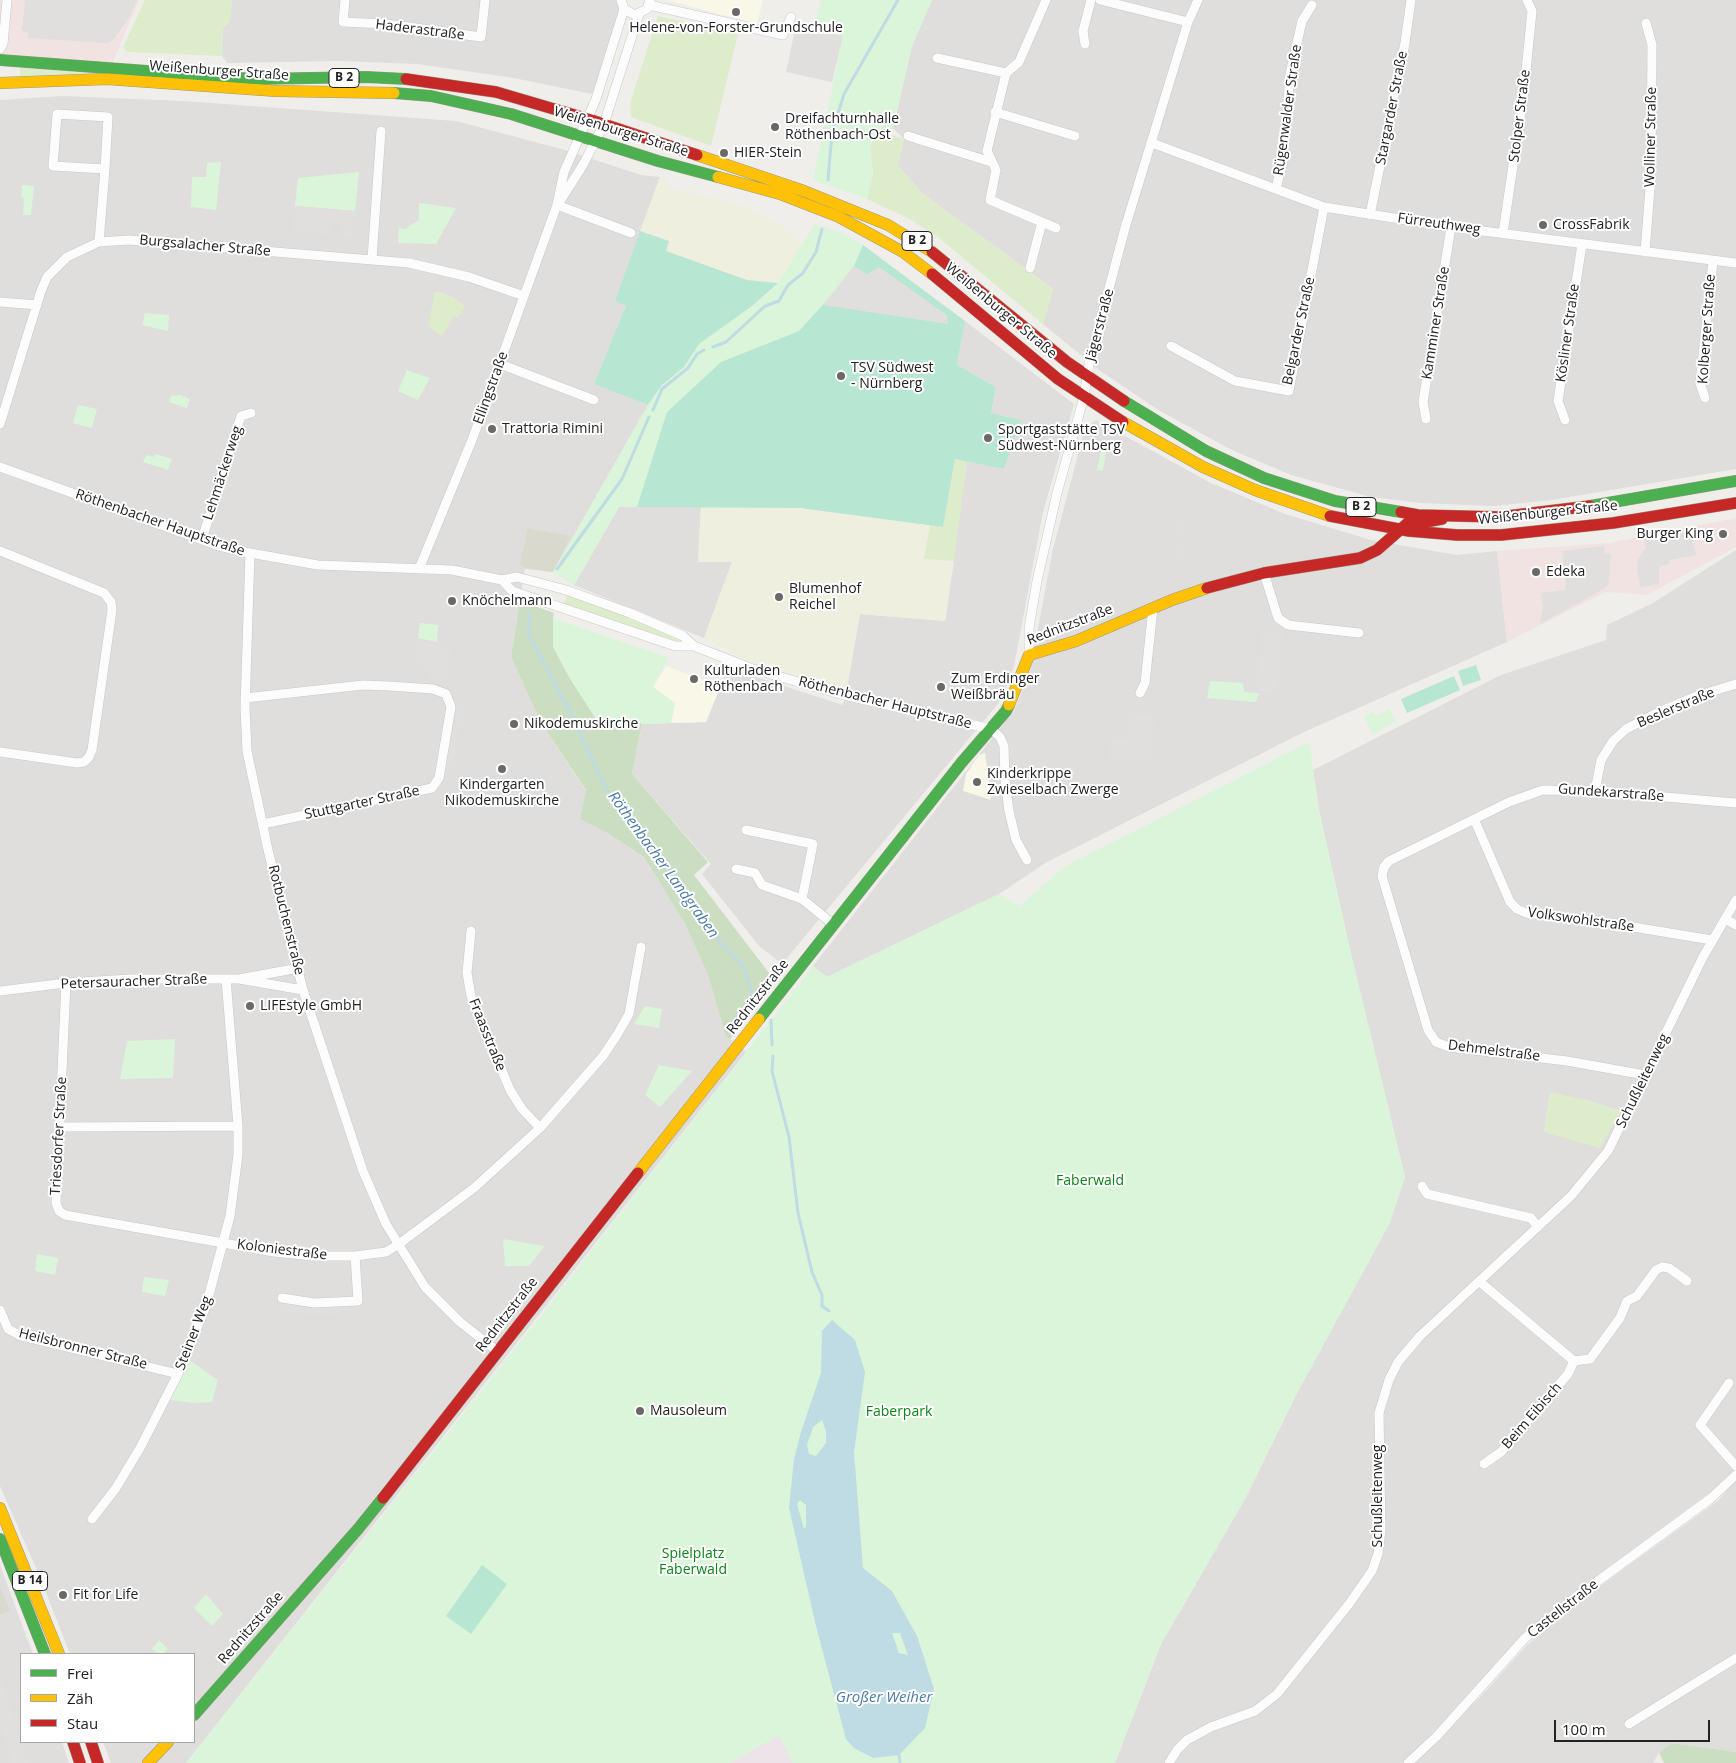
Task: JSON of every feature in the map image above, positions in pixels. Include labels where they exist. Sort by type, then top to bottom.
[{"type":"main road","name":"Weißenburger Straße","points":[[0,60],[254,79],[371,77],[424,80],[496,92],[604,124],[836,202],[902,232],[952,266],[1086,377],[1168,430],[1264,478],[1355,506],[1447,518],[1533,514],[1636,499],[1736,481]]},
{"type":"main road","name":"Weißenburger Straße","points":[[0,83],[107,79],[276,91],[402,93],[487,107],[658,161],[780,194],[855,224],[924,267],[1034,359],[1084,397],[1133,429],[1177,454],[1255,490],[1326,515],[1399,530],[1457,535],[1501,535],[1613,523],[1736,503]]},
{"type":"main road","points":[[1613,523],[1619,512],[1636,499]]},
{"type":"main road","name":"Rednitzstraße","points":[[195,1714],[347,1542],[991,729],[1011,701],[1029,655],[1076,641],[1153,608],[1225,582],[1264,573],[1360,558],[1377,550],[1409,522],[1420,523],[1447,518]]},
{"type":"main road","name":"B 14","points":[[0,1508],[59,1653]]},
{"type":"main road","name":"B 14","points":[[0,1539],[30,1611],[45,1653]]},
{"type":"main road","points":[[73,1743],[80,1763]]},
{"type":"main road","points":[[91,1743],[98,1763]]},
{"type":"main road","points":[[148,1763],[167,1743]]},
{"type":"street","points":[[0,49],[3,44],[6,0]]},
{"type":"street","name":"Haderastraße","points":[[345,0],[343,22],[386,24],[481,37],[485,0]]},
{"type":"street","points":[[621,0],[624,9],[631,14],[639,14],[649,2],[782,36],[791,17]]},
{"type":"street","points":[[1046,0],[1019,62],[1006,73],[995,112],[987,152],[996,170],[990,200],[1056,228]]},
{"type":"street","points":[[1085,44],[1083,31],[1091,0]]},
{"type":"street","points":[[1100,0],[1188,22]]},
{"type":"street","name":"Jägerstraße","points":[[1029,655],[1029,628],[1045,543],[1084,397],[1086,377],[1125,228],[1188,22],[1198,0]]},
{"type":"street","name":"Stargarder Straße","points":[[1370,215],[1404,52],[1411,0]]},
{"type":"street","name":"Stolper Straße","points":[[1503,233],[1524,91],[1532,11],[1527,0]]},
{"type":"street","name":"Rügenwalder Straße","points":[[1276,188],[1283,161],[1290,74],[1302,21],[1312,5]]},
{"type":"street","name":"Ellingstraße","points":[[419,570],[459,473],[500,364],[557,205],[564,172],[588,119],[624,9]]},
{"type":"street","name":"Ellingstraße","points":[[557,205],[596,141],[604,124],[639,14]]},
{"type":"street","name":"Wolliner Straße","points":[[1645,252],[1651,176],[1652,73],[1652,45],[1646,23]]},
{"type":"street","points":[[937,58],[1006,73]]},
{"type":"street","points":[[995,112],[1075,136]]},
{"type":"street","points":[[99,242],[108,117],[57,114],[53,166],[104,169]]},
{"type":"street","points":[[372,259],[381,131]]},
{"type":"street","points":[[908,136],[991,162]]},
{"type":"street","name":"Fürreuthweg","points":[[1152,143],[1324,207],[1452,227],[1736,263]]},
{"type":"street","points":[[557,205],[631,233]]},
{"type":"street","name":"Belgarder Straße","points":[[1171,346],[1235,381],[1289,391],[1324,207]]},
{"type":"street","points":[[1030,268],[1042,222]]},
{"type":"street","name":"Kamminer Straße","points":[[1426,419],[1423,402],[1452,227]]},
{"type":"street","name":"Burgsalacher Straße","points":[[0,424],[43,284],[58,264],[76,251],[99,242],[129,240],[410,263],[450,272],[524,296]]},
{"type":"street","name":"Kösliner Straße","points":[[1565,420],[1558,401],[1582,244]]},
{"type":"street","name":"Kolberger Straße","points":[[1704,398],[1700,382],[1713,261]]},
{"type":"street","points":[[0,302],[37,305]]},
{"type":"street","points":[[500,364],[594,400]]},
{"type":"street","name":"Lehmäckerweg","points":[[202,539],[241,416],[251,414]]},
{"type":"street","name":"Röthenbacher Hauptstraße","points":[[0,467],[202,539],[250,553],[318,565],[452,570],[502,580],[517,577],[566,590],[630,613],[683,636],[694,646],[750,668],[840,694],[991,729]]},
{"type":"street","points":[[0,552],[104,593],[111,602],[112,610],[92,750],[89,758],[84,762],[77,763],[0,752]]},
{"type":"street","name":"Rotbuchenstraße","points":[[250,553],[245,698],[247,751],[303,990],[364,1171],[386,1224],[425,1287],[460,1322],[497,1351]]},
{"type":"street","points":[[1264,573],[1278,618],[1288,625],[1359,633]]},
{"type":"street","name":"Röthenbacher Hauptstraße","points":[[502,580],[512,591],[675,646],[694,646]]},
{"type":"street","points":[[1140,693],[1145,684],[1153,608]]},
{"type":"street","name":"Beslerstraße","points":[[1595,791],[1601,760],[1614,741],[1626,729],[1689,700],[1736,684]]},
{"type":"street","name":"Stuttgarter Straße","points":[[245,698],[363,685],[389,686],[433,689],[446,694],[450,706],[439,778],[432,788],[263,824]]},
{"type":"street","points":[[991,729],[1000,737],[1004,746],[1005,780],[1009,812],[1016,840],[1027,860]]},
{"type":"street","name":"Gundekarstraße","points":[[1384,867],[1389,861],[1509,802],[1543,790],[1595,791],[1736,803]]},
{"type":"street","name":"Volkswohlstraße","points":[[1474,820],[1510,902],[1526,914],[1615,924],[1712,940]]},
{"type":"street","points":[[746,830],[813,844],[802,900]]},
{"type":"street","name":"Dehmelstraße","points":[[1384,867],[1382,876],[1428,1030],[1436,1042],[1450,1047],[1567,1061],[1645,1075]]},
{"type":"street","points":[[736,870],[755,872],[762,885],[802,900],[834,925]]},
{"type":"street","name":"Schußleitenweg","points":[[1169,1763],[1177,1750],[1187,1740],[1211,1727],[1255,1711],[1277,1694],[1349,1604],[1372,1572],[1378,1554],[1381,1530],[1379,1413],[1389,1380],[1398,1362],[1420,1336],[1480,1282],[1583,1183],[1608,1150],[1712,940],[1736,900]]},
{"type":"street","points":[[1725,919],[1736,925]]},
{"type":"street","name":"Fraasstraße","points":[[471,931],[467,973],[471,996],[510,1090],[522,1109],[540,1128]]},
{"type":"street","name":"Koloniestraße","points":[[223,1243],[312,1256],[355,1256],[386,1252],[399,1244],[474,1188],[540,1128],[603,1056],[629,1014],[642,947]]},
{"type":"street","name":"Petersauracher Straße","points":[[239,979],[298,968]]},
{"type":"street","name":"Petersauracher Straße","points":[[0,990],[130,979],[239,979],[303,990]]},
{"type":"street","name":"Steiner Weg","points":[[92,1519],[116,1488],[140,1448],[178,1374],[206,1306],[223,1243],[234,1184],[238,1126],[226,979]]},
{"type":"street","name":"Triesdorfer Straße","points":[[66,983],[56,1203],[59,1211],[65,1214],[223,1243]]},
{"type":"street","points":[[60,1127],[238,1126]]},
{"type":"street","points":[[1422,1186],[1428,1194],[1531,1218],[1538,1227]]},
{"type":"street","points":[[282,1298],[314,1302],[358,1301],[355,1256]]},
{"type":"street","points":[[1480,1282],[1574,1361],[1590,1359],[1620,1318],[1627,1301],[1637,1296],[1656,1270],[1662,1267],[1669,1268],[1687,1280]]},
{"type":"street","name":"Heilsbronner Straße","points":[[0,1310],[8,1329],[21,1336],[178,1374]]},
{"type":"street","name":"Beim Eibisch","points":[[1484,1464],[1501,1452],[1568,1374],[1574,1361]]},
{"type":"street","points":[[1729,1383],[1700,1425],[1736,1466]]},
{"type":"street","name":"Castellstraße","points":[[1408,1763],[1437,1736],[1524,1638],[1572,1600],[1710,1499],[1736,1475]]},
{"type":"street","points":[[1629,1724],[1736,1658]]},
{"type":"shaded area","points":[[0,0],[139,0],[113,62],[0,55]]},
{"type":"shaded area","points":[[25,0],[137,0],[130,16],[114,39],[107,43],[28,38],[28,32],[22,31]]},
{"type":"shaded area","points":[[232,0],[624,0],[592,94],[514,78],[417,64],[338,61],[227,63],[222,56],[223,28],[230,21]]},
{"type":"shaded area","name":"Helene-von-Forster-Grundschule","points":[[667,0],[763,0],[757,24]]},
{"type":"shaded area","points":[[932,0],[1736,0],[1736,469],[1552,500],[1493,506],[1420,503],[1371,497],[1291,475],[1232,450],[1160,411],[1099,370],[1043,324],[1053,289],[922,193],[898,166],[904,139],[893,128],[912,46]]},
{"type":"shaded area","points":[[796,25],[843,36],[832,82],[786,72]]},
{"type":"shaded area","points":[[63,96],[184,101],[456,121],[565,150],[641,175],[660,177],[615,301],[626,306],[594,384],[648,405],[553,572],[525,569],[511,657],[541,723],[586,791],[580,819],[609,834],[644,857],[685,924],[708,975],[725,1034],[746,1052],[186,1763],[111,1763],[103,1743],[195,1743],[195,1653],[70,1653],[40,1577],[0,1486],[0,100]]},
{"type":"shaded area","points":[[295,206],[355,211],[352,236],[342,236],[342,223],[331,222],[329,235],[293,232]]},
{"type":"shaded area","points":[[854,266],[867,274],[879,267],[947,315],[948,324],[823,305]]},
{"type":"shaded area","points":[[965,321],[1074,404],[1043,512],[1014,666],[1001,700],[782,964],[759,946],[702,874],[711,864],[632,774],[642,724],[706,722],[728,668],[843,705],[860,614],[945,621],[967,461],[1004,469],[1020,420],[991,413],[996,387],[957,365]]},
{"type":"shaded area","points":[[1096,420],[1211,483],[1285,514],[1371,540],[1457,555],[1497,551],[1507,642],[1304,732],[1047,862],[999,894],[827,977],[813,966],[1015,709],[1030,670],[1053,549],[1085,428]]},
{"type":"shaded area","points":[[619,507],[701,507],[698,562],[732,562],[704,638],[574,585]]},
{"type":"shaded area","points":[[1736,518],[1736,547],[1647,595],[1606,592],[1507,642],[1497,551],[1609,543]]},
{"type":"shaded area","points":[[1177,519],[1186,521],[1181,540],[1172,538]]},
{"type":"shaded area","points":[[528,528],[570,536],[553,572],[525,568],[520,565]]},
{"type":"shaded area","name":"Burger King","points":[[1691,531],[1696,555],[1669,560],[1670,564],[1659,566],[1659,584],[1640,587],[1637,569],[1638,559],[1646,548],[1644,540]]},
{"type":"shaded area","points":[[1181,544],[1186,558],[1180,561],[1174,547]]},
{"type":"shaded area","name":"Edeka","points":[[1604,546],[1605,554],[1611,553],[1609,583],[1604,589],[1540,624],[1543,607],[1541,593],[1565,590],[1566,588],[1562,551]]},
{"type":"shaded area","points":[[1736,550],[1736,1468],[1713,1490],[1561,1603],[1516,1641],[1473,1705],[1526,1646],[1571,1607],[1719,1500],[1736,1479],[1736,1752],[1671,1743],[1659,1753],[1653,1763],[1115,1763],[1161,1644],[1245,1499],[1296,1395],[1389,1223],[1405,1177],[1351,954],[1319,810],[1313,770],[1501,675],[1606,640],[1607,625],[1653,603]],"holes":[[[1550,1093],[1586,1100],[1621,1111],[1544,1132]]]},
{"type":"shaded area","points":[[1262,630],[1283,632],[1277,693],[1256,691]]},
{"type":"shaded area","points":[[419,641],[452,647],[446,682],[429,679],[430,667],[415,665]]},
{"type":"shaded area","points":[[666,666],[720,687],[706,722],[671,723],[675,703],[653,687]]},
{"type":"shaded area","points":[[455,706],[463,707],[453,772],[445,771]]},
{"type":"shaded area","points":[[1131,713],[1156,717],[1150,762],[1106,758],[1111,738],[1127,740]]},
{"type":"shaded area","name":"Kinderkrippe Zwieselbach Zwerge","points":[[985,753],[991,800],[963,791],[966,774],[979,755]]},
{"type":"shaded area","points":[[279,1303],[317,1307],[361,1305],[362,1313],[316,1316],[278,1312]]},
{"type":"shaded area","points":[[0,1565],[33,1653],[20,1653],[20,1743],[62,1743],[69,1763],[0,1763]]},
{"type":"shaded area","points":[[0,1587],[10,1611],[0,1614]]},
{"type":"shaded area","points":[[0,1674],[20,1743],[29,1763],[12,1763],[4,1734],[0,1728]]},
{"type":"shaded area","points":[[780,1734],[793,1763],[730,1763]]},
{"type":"green space","points":[[145,0],[232,0],[230,21],[223,28],[222,56],[127,52],[123,47]]},
{"type":"green space","points":[[821,0],[932,0],[912,46],[893,128],[888,134],[874,139],[870,146],[873,173],[867,199],[813,180],[843,36],[814,29]]},
{"type":"green space","points":[[658,16],[738,34],[711,146],[631,117],[630,103]]},
{"type":"green space","points":[[20,67],[101,73],[20,76]]},
{"type":"green space","points":[[888,134],[904,139],[898,166],[922,193],[1053,289],[1043,324],[935,235],[908,218],[867,199],[873,173],[870,146],[874,139]]},
{"type":"green space","points":[[221,162],[216,210],[191,207],[192,177],[206,177],[207,163]]},
{"type":"green space","points":[[359,172],[355,211],[295,206],[298,178]]},
{"type":"green space","points":[[660,177],[669,179],[668,187],[744,206],[778,223],[803,244],[778,283],[747,280],[665,251],[669,241],[640,231]]},
{"type":"green space","points":[[22,185],[34,186],[31,215],[23,215],[24,198],[21,197]]},
{"type":"green space","points":[[419,203],[456,208],[436,244],[398,243],[399,228],[405,229],[419,220]]},
{"type":"green space","points":[[815,224],[839,232],[863,245],[854,266],[841,285],[799,331],[721,362],[667,412],[637,507],[619,507],[574,585],[553,572],[648,405],[662,385],[684,367],[699,344],[752,306],[778,283]]},
{"type":"green space","points":[[640,231],[669,241],[666,251],[747,280],[778,283],[752,306],[699,344],[684,367],[662,385],[648,405],[594,384],[626,306],[615,301]]},
{"type":"green space","name":"TSV Südwest - Nürnberg","points":[[863,245],[965,321],[957,365],[996,387],[991,413],[1021,420],[1004,469],[955,459],[943,527],[800,508],[637,507],[667,412],[721,362],[799,331],[841,285],[854,266]]},
{"type":"green space","points":[[435,291],[452,296],[465,306],[458,318],[454,316],[442,336],[428,326]]},
{"type":"green space","points":[[145,313],[169,315],[168,331],[142,325]]},
{"type":"green space","points":[[407,370],[430,378],[418,400],[398,391]]},
{"type":"green space","points":[[180,395],[190,399],[187,408],[169,402],[171,396]]},
{"type":"green space","points":[[78,405],[97,409],[92,428],[73,423]]},
{"type":"green space","points":[[1101,451],[1106,452],[1103,471],[1097,470]]},
{"type":"green space","points":[[155,454],[172,459],[168,470],[143,462],[146,455],[154,457]]},
{"type":"green space","points":[[955,459],[967,461],[954,561],[924,559],[930,525],[943,527]]},
{"type":"green space","points":[[701,507],[800,508],[930,525],[924,559],[954,561],[945,621],[860,614],[847,689],[741,658],[704,638],[732,562],[698,562]]},
{"type":"green space","points":[[568,594],[681,638],[682,641],[679,642],[564,604]]},
{"type":"green space","points":[[520,601],[554,613],[553,618],[642,724],[632,774],[708,862],[694,875],[776,982],[730,1039],[725,1034],[708,975],[685,924],[644,857],[609,834],[580,819],[586,790],[541,723],[511,657]]},
{"type":"green space","points":[[553,618],[669,658],[653,687],[675,703],[671,723],[642,724],[636,719],[626,729],[596,719],[570,679],[553,647]]},
{"type":"green space","points":[[420,623],[438,625],[437,642],[418,638]]},
{"type":"green space","points":[[1476,665],[1481,680],[1463,686],[1458,671]]},
{"type":"green space","points":[[1454,676],[1460,690],[1407,713],[1401,699]]},
{"type":"green space","points":[[1210,681],[1243,683],[1244,692],[1259,693],[1256,702],[1207,698]]},
{"type":"green space","points":[[1389,709],[1396,721],[1373,734],[1364,717],[1373,711],[1376,716]]},
{"type":"green space","name":"Faberpark","points":[[1309,742],[1319,810],[1351,954],[1405,1177],[1390,1223],[1296,1395],[1245,1499],[1161,1644],[1115,1763],[793,1763],[779,1735],[730,1763],[186,1763],[532,1327],[813,966],[827,977],[999,894],[1020,906],[1064,867]]},
{"type":"green space","points":[[645,1006],[662,1009],[659,1028],[634,1024]]},
{"type":"green space","points":[[175,1039],[173,1078],[120,1079],[127,1041]]},
{"type":"green space","points":[[659,1065],[692,1071],[660,1107],[645,1095]]},
{"type":"green space","points":[[1550,1093],[1586,1100],[1621,1111],[1600,1148],[1544,1132]]},
{"type":"green space","points":[[503,1239],[545,1246],[529,1266],[505,1266]]},
{"type":"green space","points":[[37,1254],[58,1258],[55,1275],[35,1271]]},
{"type":"green space","points":[[144,1277],[169,1280],[165,1296],[142,1292]]},
{"type":"green space","points":[[188,1359],[218,1380],[212,1402],[193,1403],[170,1400]]},
{"type":"green space","points":[[482,1565],[507,1584],[471,1634],[446,1616]]},
{"type":"green space","points":[[206,1594],[223,1614],[212,1626],[194,1608]]},
{"type":"green space","points":[[159,1640],[168,1649],[164,1653],[158,1653],[152,1649]]},
{"type":"green space","points":[[1671,1743],[1736,1752],[1736,1763],[1664,1763],[1659,1753]]},
{"type":"water","name":"Großer Weiher","points":[[832,1320],[855,1340],[865,1372],[854,1452],[863,1568],[892,1591],[917,1636],[934,1689],[925,1728],[899,1755],[873,1758],[854,1748],[846,1739],[816,1626],[789,1508],[794,1459],[821,1373],[822,1331]],"holes":[[[822,1420],[826,1431],[826,1443],[816,1456],[809,1454],[807,1445],[813,1427]],[[800,1500],[806,1505],[806,1527],[804,1529],[797,1504]],[[892,1633],[900,1633],[908,1655],[899,1653]]]},
{"type":"waterway","name":"Röthenbacher Landgraben","points":[[828,180],[832,133],[844,94],[898,0]]},
{"type":"waterway","name":"Röthenbacher Landgraben","points":[[713,347],[726,342],[765,306],[779,301],[788,285],[803,273],[816,252],[822,229]]},
{"type":"waterway","name":"Röthenbacher Landgraben","points":[[653,410],[662,389],[688,368],[697,354],[704,350]]},
{"type":"waterway","name":"Röthenbacher Landgraben","points":[[557,569],[622,479],[649,417]]},
{"type":"waterway","name":"Röthenbacher Landgraben","points":[[530,613],[528,633],[571,714],[609,795],[671,872],[720,943],[742,964],[755,1003]]},
{"type":"waterway","name":"Röthenbacher Landgraben","points":[[771,1020],[772,1045]]},
{"type":"waterway","name":"Röthenbacher Landgraben","points":[[773,1056],[772,1071],[789,1137],[798,1213],[812,1272],[822,1295],[822,1306],[829,1311]]},
{"type":"waterway","name":"Röthenbacher Landgraben","points":[[899,1755],[900,1763]]},
{"type":"traffic: fast","points":[[0,60],[254,79],[366,77],[406,79]]},
{"type":"traffic: fast","points":[[394,93],[431,96],[511,114],[658,161],[718,177]]},
{"type":"traffic: fast","points":[[1124,401],[1206,451],[1264,478],[1335,501],[1401,512]]},
{"type":"traffic: fast","points":[[1590,506],[1736,481]]},
{"type":"traffic: fast","points":[[759,1019],[1009,705]]},
{"type":"traffic: fast","points":[[195,1714],[358,1529],[383,1498]]},
{"type":"traffic: fast","points":[[0,1539],[45,1653]]},
{"type":"traffic: slow","points":[[0,83],[107,79],[276,91],[394,93]]},
{"type":"traffic: slow","points":[[697,155],[804,191],[888,225],[932,252]]},
{"type":"traffic: slow","points":[[718,177],[780,194],[839,217],[903,252],[932,274]]},
{"type":"traffic: slow","points":[[1123,422],[1203,467],[1255,490],[1330,516]]},
{"type":"traffic: slow","points":[[1009,705],[1029,655],[1076,641],[1172,600],[1207,588]]},
{"type":"traffic: slow","points":[[638,1173],[759,1019]]},
{"type":"traffic: slow","points":[[0,1508],[59,1653]]},
{"type":"traffic: slow","points":[[148,1763],[167,1743]]},
{"type":"traffic: jam","points":[[406,79],[496,92],[588,119],[697,155]]},
{"type":"traffic: jam","points":[[932,252],[1067,362],[1124,401]]},
{"type":"traffic: jam","points":[[932,274],[1058,379],[1123,422]]},
{"type":"traffic: jam","points":[[1330,516],[1409,531],[1457,535],[1501,535],[1613,523],[1736,503]]},
{"type":"traffic: jam","points":[[1401,512],[1418,515],[1499,517],[1590,506]]},
{"type":"traffic: jam","points":[[1207,588],[1264,573],[1360,558],[1377,550],[1409,522],[1420,523],[1442,519]]},
{"type":"traffic: jam","points":[[383,1498],[638,1173]]},
{"type":"traffic: jam","points":[[73,1743],[80,1763]]},
{"type":"traffic: jam","points":[[91,1743],[98,1763]]},
{"type":"place","name":"Helene-von-Forster-Grundschule","points":[[736,12]]},
{"type":"place","name":"Dreifachturnhalle Röthenbach-Ost","points":[[775,127]]},
{"type":"place","name":"HIER-Stein","points":[[724,153]]},
{"type":"place","name":"CrossFabrik","points":[[1543,225]]},
{"type":"place","name":"TSV Südwest - Nürnberg","points":[[841,376]]},
{"type":"place","name":"Trattoria Rimini","points":[[492,429]]},
{"type":"place","name":"Sportgaststätte TSV Südwest-Nürnberg","points":[[988,438]]},
{"type":"place","name":"Burger King","points":[[1723,534]]},
{"type":"place","name":"Edeka","points":[[1536,572]]},
{"type":"place","name":"Blumenhof Reichel","points":[[779,597]]},
{"type":"place","name":"Knöchelmann","points":[[452,601]]},
{"type":"place","name":"Kulturladen Röthenbach","points":[[694,679]]},
{"type":"place","name":"Zum Erdinger Weißbräu","points":[[941,687]]},
{"type":"place","name":"Nikodemuskirche","points":[[514,724]]},
{"type":"place","name":"Kindergarten Nikodemuskirche","points":[[502,769]]},
{"type":"place","name":"Kinderkrippe Zwieselbach Zwerge","points":[[977,782]]},
{"type":"place","name":"LIFEstyle GmbH","points":[[250,1006]]},
{"type":"place","name":"Mausoleum","points":[[640,1411]]},
{"type":"place","name":"Fit for Life","points":[[63,1595]]},
{"type":"park label","name":"Faberwald","points":[[1090,1181]]},
{"type":"park label","name":"Spielplatz Faberwald","points":[[693,1562]]}]
